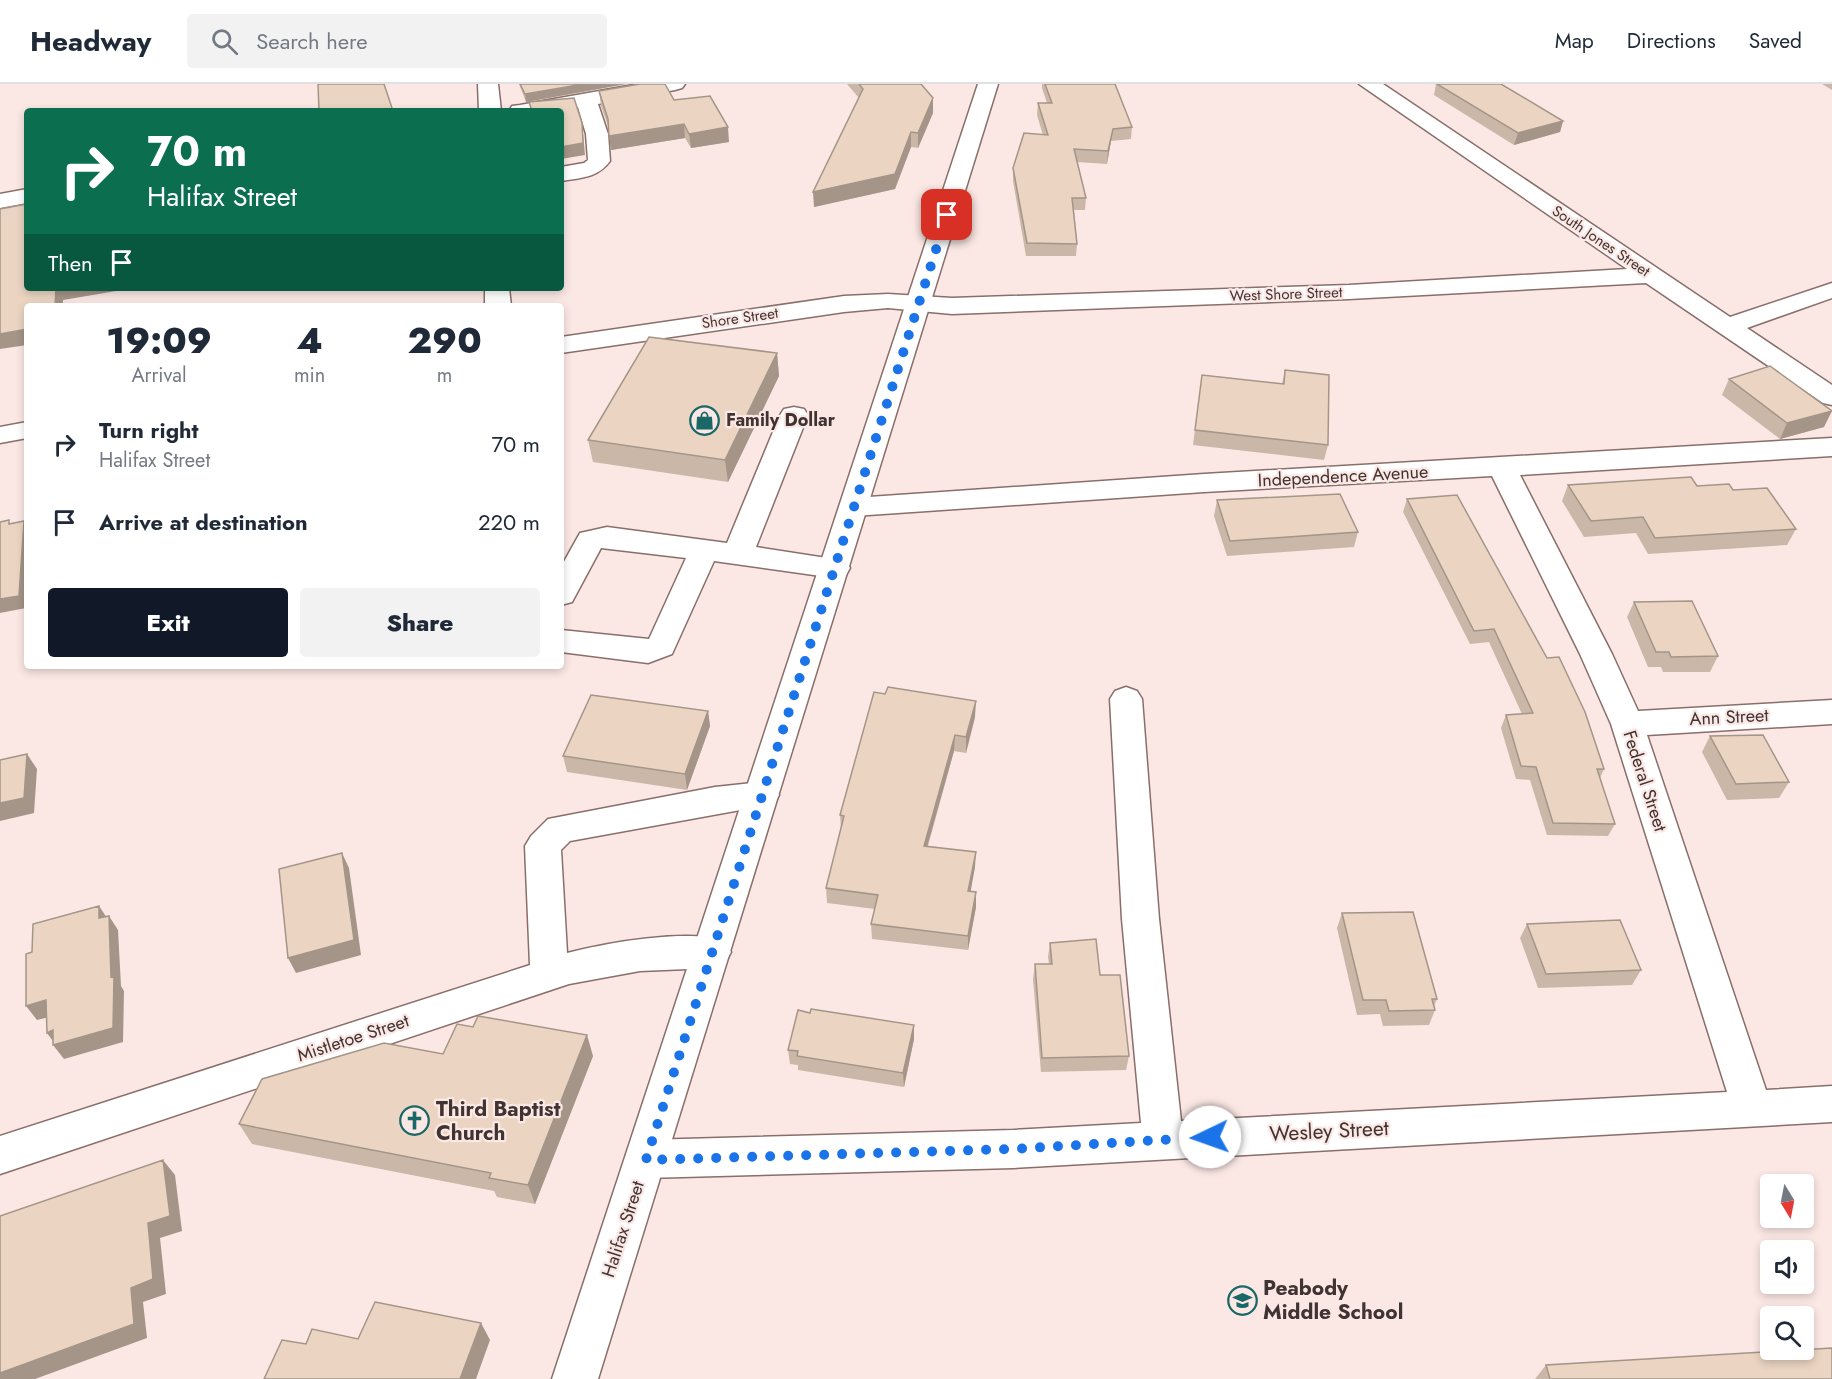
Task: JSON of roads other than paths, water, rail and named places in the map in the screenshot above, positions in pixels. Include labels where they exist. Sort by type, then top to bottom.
[{"type":"street","points":[[488,84],[490,108]]},
{"type":"street","points":[[536,108],[675,84]]},
{"type":"street","name":"Halifax Street","points":[[575,1379],[988,84]]},
{"type":"street","name":"South Jones Street","points":[[1370,84],[1832,397]]},
{"type":"street","points":[[564,174],[591,169],[599,161],[597,134],[586,99]]},
{"type":"street","points":[[0,201],[24,197]]},
{"type":"street","name":"West Shore Street","points":[[919,303],[964,305],[1350,292],[1652,275]]},
{"type":"street","points":[[1728,326],[1832,290]]},
{"type":"street","name":"Shore Street","points":[[564,345],[844,304],[888,301],[919,303]]},
{"type":"street","points":[[738,554],[794,415]]},
{"type":"street","points":[[0,435],[24,431]]},
{"type":"street","name":"Independence Avenue","points":[[854,507],[1204,483],[1502,468],[1832,447]]},
{"type":"street","name":"Federal Street","points":[[1502,468],[1596,654],[1627,724],[1753,1109]]},
{"type":"street","points":[[564,590],[590,540],[607,537],[835,567]]},
{"type":"street","points":[[564,640],[648,652],[661,646],[704,550]]},
{"type":"street","points":[[1126,699],[1132,830],[1163,1139]]},
{"type":"street","name":"Ann Street","points":[[1627,724],[1832,712]]},
{"type":"street","points":[[549,975],[543,846],[560,829],[715,800],[762,795]]},
{"type":"street","name":"Mistletoe Street","points":[[0,1155],[549,975],[640,955],[712,952]]},
{"type":"street","name":"Wesley Street","points":[[646,1160],[1013,1149],[1832,1104]]},
{"type":"place","name":"Family Dollar","points":[[705,420]]},
{"type":"place","name":"Third Baptist Church","points":[[415,1121]]},
{"type":"place","name":"Peabody Middle School","points":[[1242,1300]]}]
